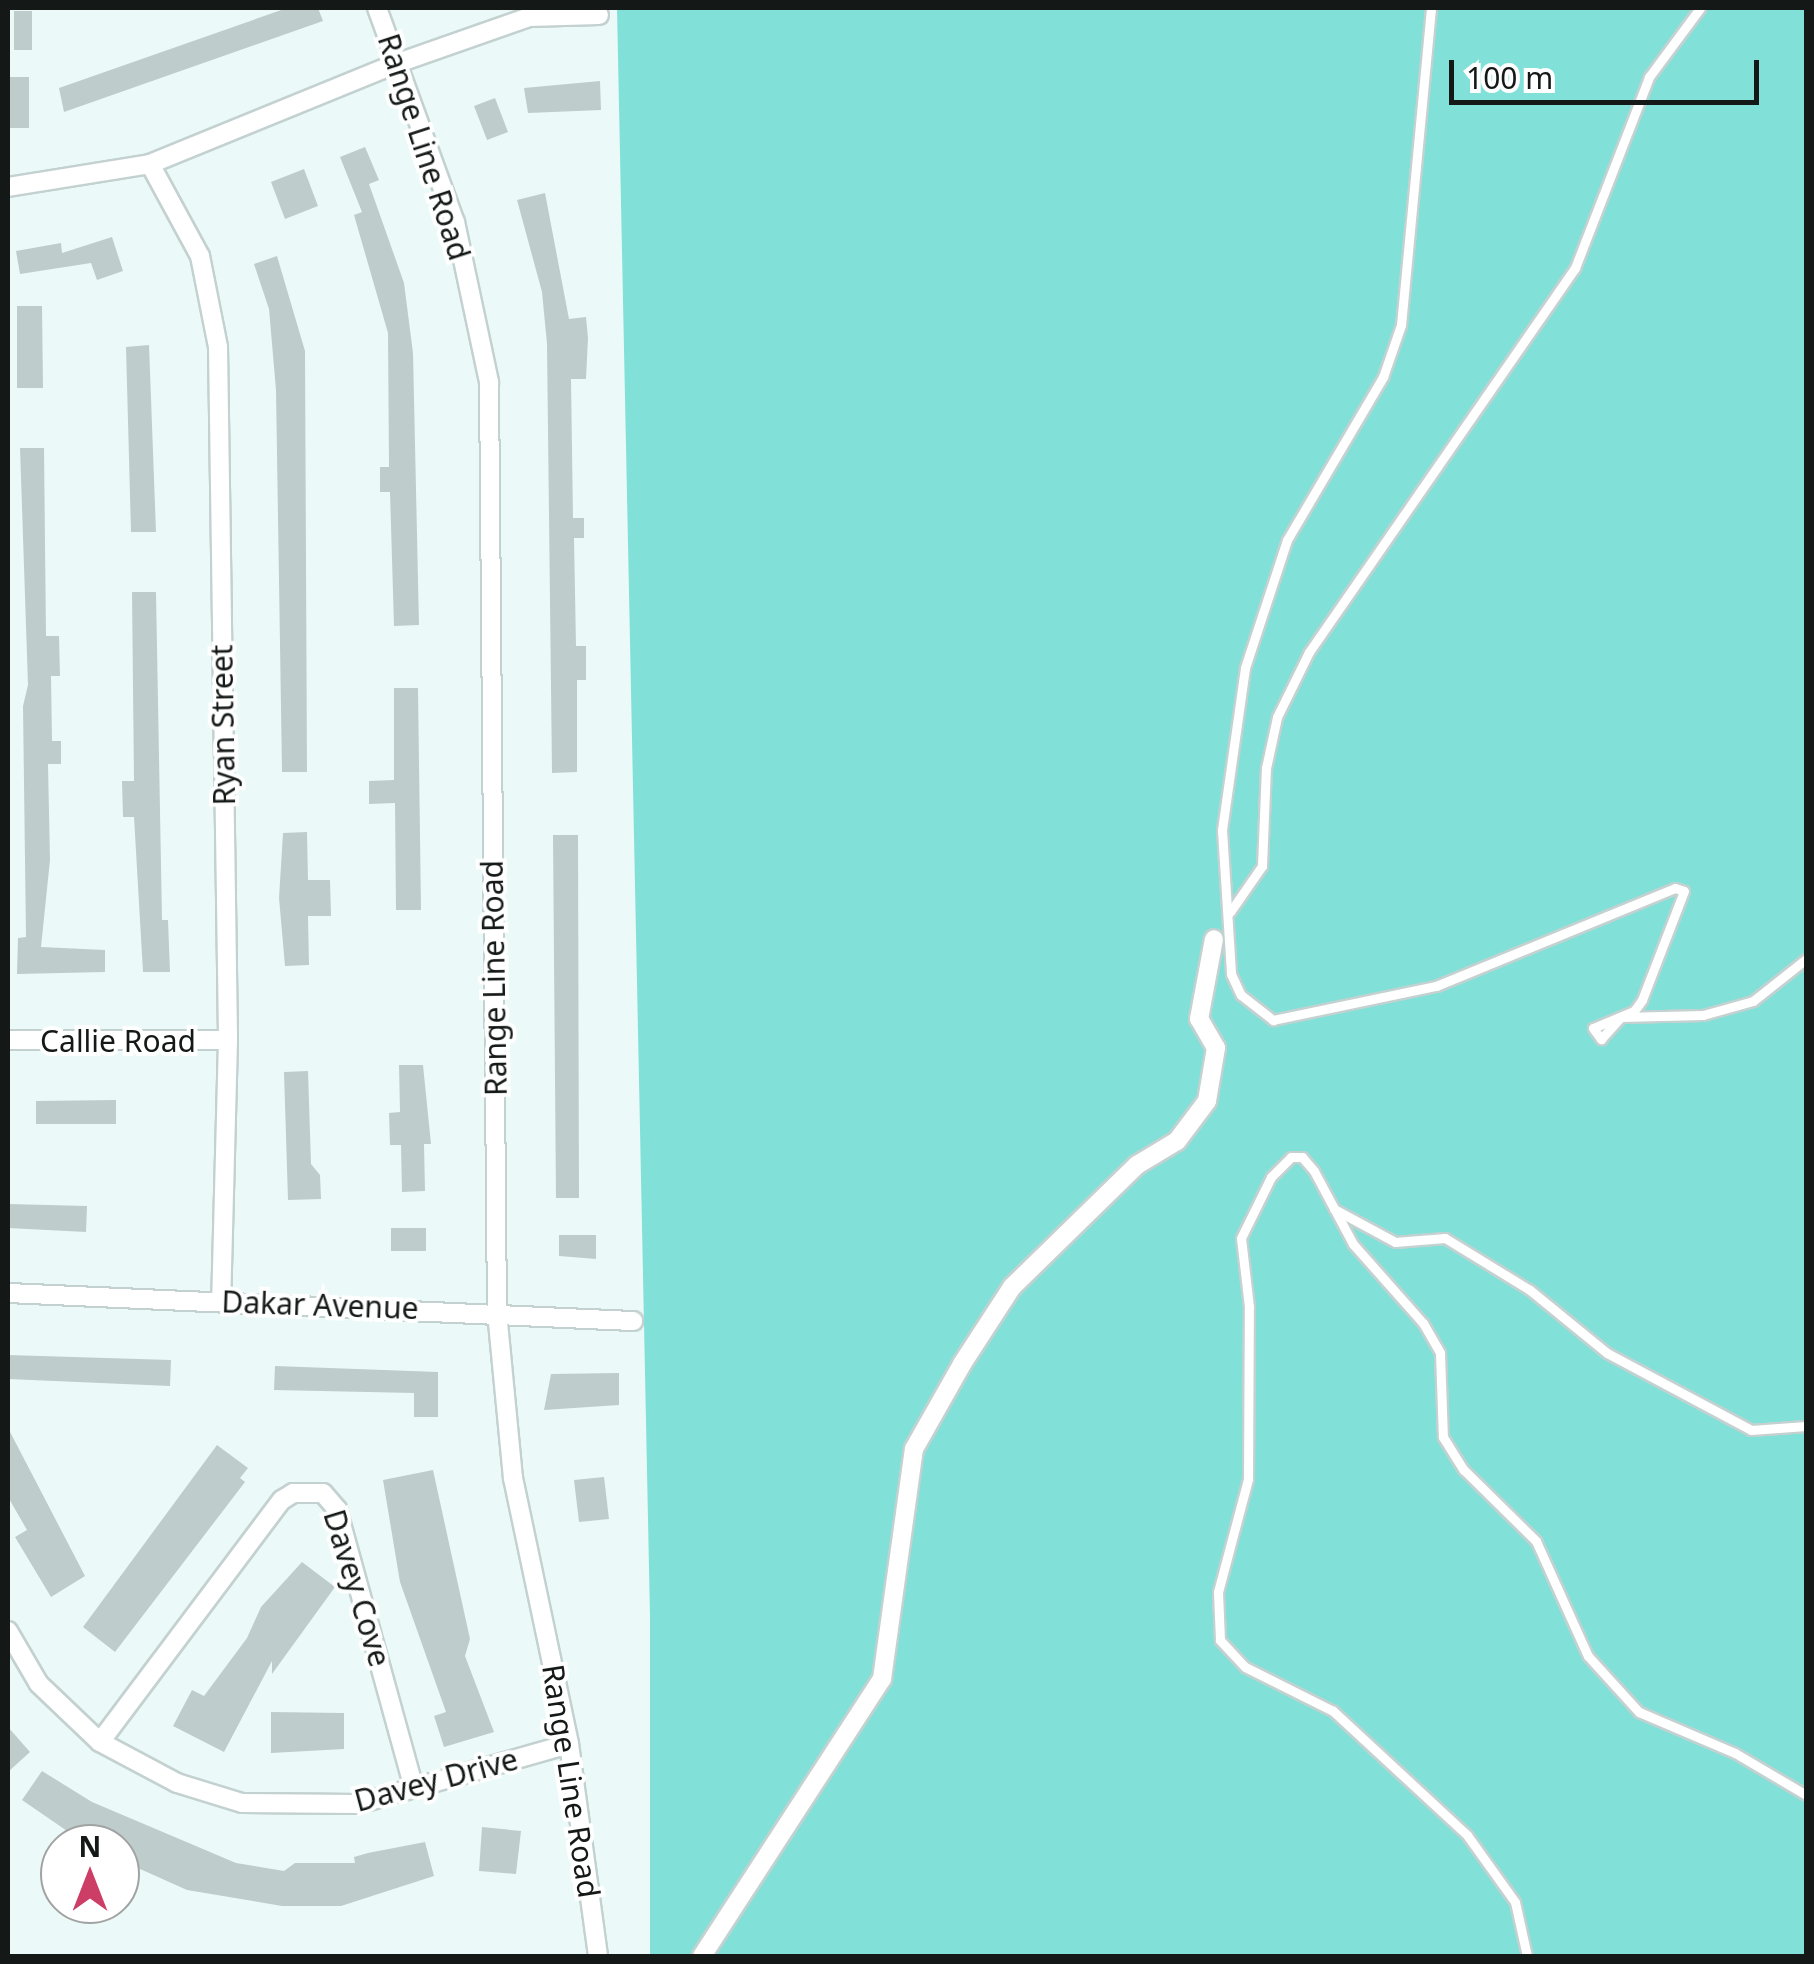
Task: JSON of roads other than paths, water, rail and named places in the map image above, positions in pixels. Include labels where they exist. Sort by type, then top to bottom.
[{"type":"street","name":"Range Line Road","points":[[377,8],[454,222],[489,382],[497,1312],[512,1478],[569,1744],[598,1956]]},
{"type":"street","points":[[8,187],[150,164],[398,62],[529,18],[599,15]]},
{"type":"street","name":"Ryan Street","points":[[150,164],[200,256],[218,347],[228,1040],[221,1301]]},
{"type":"street","points":[[702,1956],[882,1678],[914,1449],[962,1364],[1012,1287],[1137,1166],[1177,1140],[1207,1100],[1216,1048],[1199,1019],[1214,939]]},
{"type":"street","name":"Callie Road","points":[[8,1040],[228,1040]]},
{"type":"street","name":"Dakar Avenue","points":[[8,1293],[633,1321]]},
{"type":"street","name":"Davey Cove","points":[[100,1742],[282,1500],[294,1493],[323,1492],[338,1509],[414,1788]]},
{"type":"street","name":"Davey Drive","points":[[8,1631],[39,1684],[100,1742],[178,1784],[242,1803],[358,1804],[569,1744]]},
{"type":"lane","points":[[1431,8],[1401,325],[1383,377],[1287,540],[1264,595],[1246,668],[1222,830],[1231,974],[1242,995],[1273,1020],[1436,986],[1676,888],[1684,899],[1642,1000],[1634,1011],[1593,1028],[1594,1036],[1610,1035],[1621,1018],[1729,1010],[1770,992],[1806,959]]},
{"type":"lane","points":[[1229,914],[1262,866],[1266,768],[1278,717],[1309,652],[1575,268],[1649,78],[1700,8]]},
{"type":"lane","points":[[1527,1956],[1515,1902],[1467,1835],[1333,1710],[1246,1667],[1220,1640],[1218,1592],[1248,1479],[1248,1306],[1241,1238],[1271,1178],[1291,1158],[1302,1157],[1314,1170],[1324,1200],[1423,1323],[1440,1353],[1443,1437],[1464,1470],[1536,1541],[1588,1656],[1640,1712],[1736,1753],[1806,1795]]},
{"type":"lane","points":[[1324,1200],[1378,1238],[1445,1238],[1530,1290],[1607,1353],[1751,1430],[1806,1426]]}]
